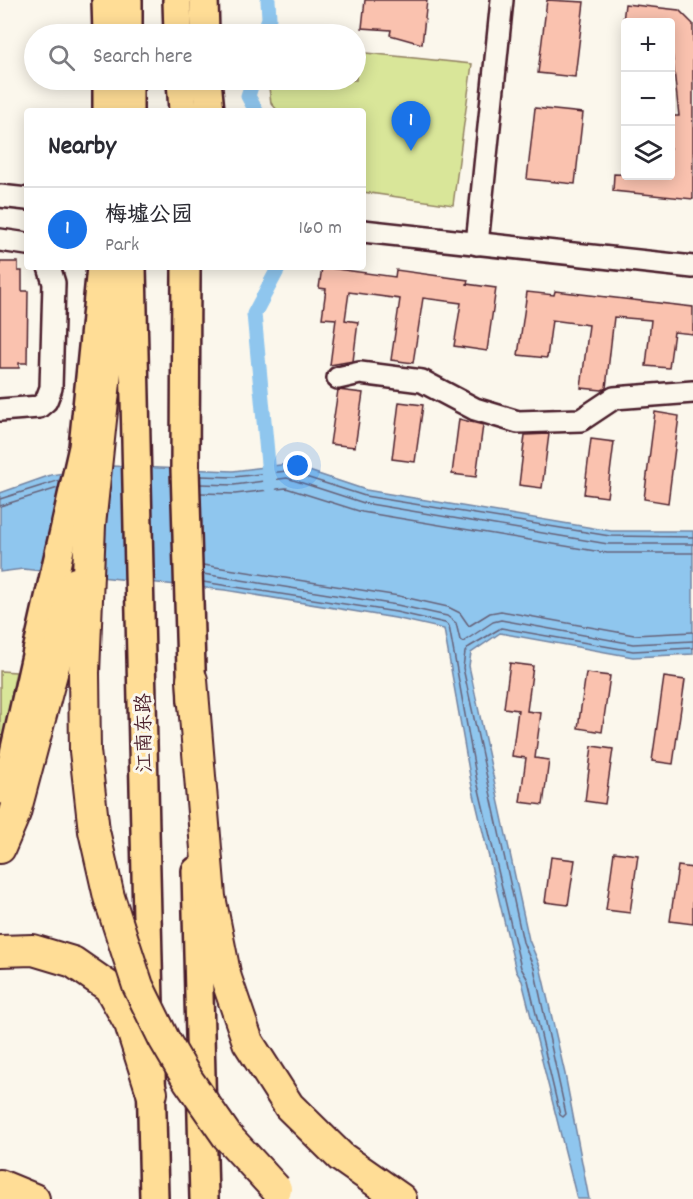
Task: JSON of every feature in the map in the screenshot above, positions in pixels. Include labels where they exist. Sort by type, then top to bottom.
[{"type":"highway","points":[[0,848],[15,813],[81,589],[97,465],[117,270]]},
{"type":"highway","points":[[81,589],[85,751],[94,831],[109,897],[138,986],[164,1039],[188,1080],[227,1136],[286,1199]]},
{"type":"highway","points":[[192,680],[210,897],[226,978],[248,1042],[289,1106],[341,1157],[401,1199]]},
{"type":"highway","points":[[0,951],[33,950],[73,962],[109,987],[130,1024],[152,1093]]},
{"type":"highway","points":[[0,1185],[34,1199]]},
{"type":"highway","points":[[0,1198],[7,1199]]},
{"type":"main road","points":[[106,0],[107,24]]},
{"type":"main road","points":[[128,0],[128,24]]},
{"type":"main road","points":[[177,0],[178,24]]},
{"type":"main road","points":[[204,0],[204,24]]},
{"type":"main road","points":[[107,90],[107,108]]},
{"type":"main road","points":[[129,90],[129,108]]},
{"type":"main road","points":[[182,90],[183,108]]},
{"type":"main road","points":[[208,90],[210,108]]},
{"type":"main road","points":[[0,790],[12,762],[83,447],[101,270]]},
{"type":"main road","name":"江南东路","points":[[132,270],[154,1199]]},
{"type":"main road","points":[[186,270],[185,468],[204,1199]]},
{"type":"street","points":[[477,244],[502,0]]},
{"type":"street","points":[[0,196],[24,199]]},
{"type":"street","points":[[366,231],[693,267]]},
{"type":"street","points":[[0,240],[24,244]]},
{"type":"street","points":[[0,411],[39,407],[46,401],[51,388],[54,283],[50,270]]},
{"type":"street","points":[[338,378],[360,373],[422,381],[475,409],[518,422],[581,420],[614,398],[693,392]]},
{"type":"green space","points":[[366,53],[472,64],[453,205],[366,192],[366,108],[275,108],[271,103],[269,90],[366,90]]},
{"type":"green space","points":[[0,671],[16,672],[0,755]]},
{"type":"water","points":[[288,464],[366,490],[611,531],[693,531],[693,654],[633,657],[500,633],[471,653],[469,666],[529,940],[540,966],[565,1074],[589,1199],[577,1199],[522,981],[516,971],[471,782],[444,629],[395,618],[225,590],[23,569],[0,572],[0,493],[51,475],[111,466],[233,471]]},
{"type":"building","points":[[365,0],[427,0],[422,44],[390,35],[391,30],[366,28],[366,24],[362,24]]},
{"type":"building","points":[[547,0],[584,2],[575,77],[538,73]]},
{"type":"building","points":[[625,4],[679,10],[693,24],[693,199],[613,191],[614,174],[621,174],[621,180],[675,180],[675,116],[679,116],[675,79],[675,18],[623,18]]},
{"type":"building","points":[[535,108],[583,113],[575,184],[527,179]]},
{"type":"building","points":[[0,262],[18,262],[18,271],[22,271],[22,291],[28,291],[27,363],[19,363],[19,368],[0,368]]},
{"type":"building","points":[[322,270],[344,270],[395,277],[396,270],[468,280],[467,284],[496,288],[487,351],[454,346],[461,303],[423,298],[413,363],[391,360],[400,299],[349,292],[345,320],[358,322],[353,361],[330,365],[336,319],[322,318],[326,289],[319,288]]},
{"type":"building","points":[[555,291],[693,307],[693,334],[674,332],[669,368],[646,366],[651,320],[614,317],[606,388],[602,390],[581,388],[589,325],[552,320],[547,358],[518,355],[527,292],[554,295]]},
{"type":"building","points":[[338,390],[363,393],[355,447],[330,444]]},
{"type":"building","points":[[399,402],[423,405],[415,462],[392,459]]},
{"type":"building","points":[[655,412],[679,416],[668,503],[644,499]]},
{"type":"building","points":[[459,419],[483,425],[476,477],[452,474]]},
{"type":"building","points":[[549,434],[542,488],[519,485],[525,435]]},
{"type":"building","points":[[591,439],[614,442],[607,497],[584,494]]},
{"type":"building","points":[[510,663],[533,666],[527,711],[541,713],[535,758],[549,760],[543,805],[520,802],[526,758],[512,756],[518,710],[504,708]]},
{"type":"building","points":[[586,673],[610,676],[602,732],[578,728]]},
{"type":"building","points":[[664,677],[685,680],[673,764],[652,761]]},
{"type":"building","points":[[592,746],[613,749],[605,804],[585,801]]},
{"type":"building","points":[[614,852],[638,855],[630,913],[606,910]]},
{"type":"building","points":[[551,857],[575,860],[568,905],[545,902]]},
{"type":"building","points":[[678,866],[693,868],[693,924],[670,921]]},
{"type":"waterway","points":[[267,24],[268,0]]},
{"type":"waterway","points":[[250,90],[248,96],[254,108]]},
{"type":"waterway","points":[[270,485],[254,314],[277,270]]},
{"type":"place","name":"梅墟公园","points":[[411,151]]}]
